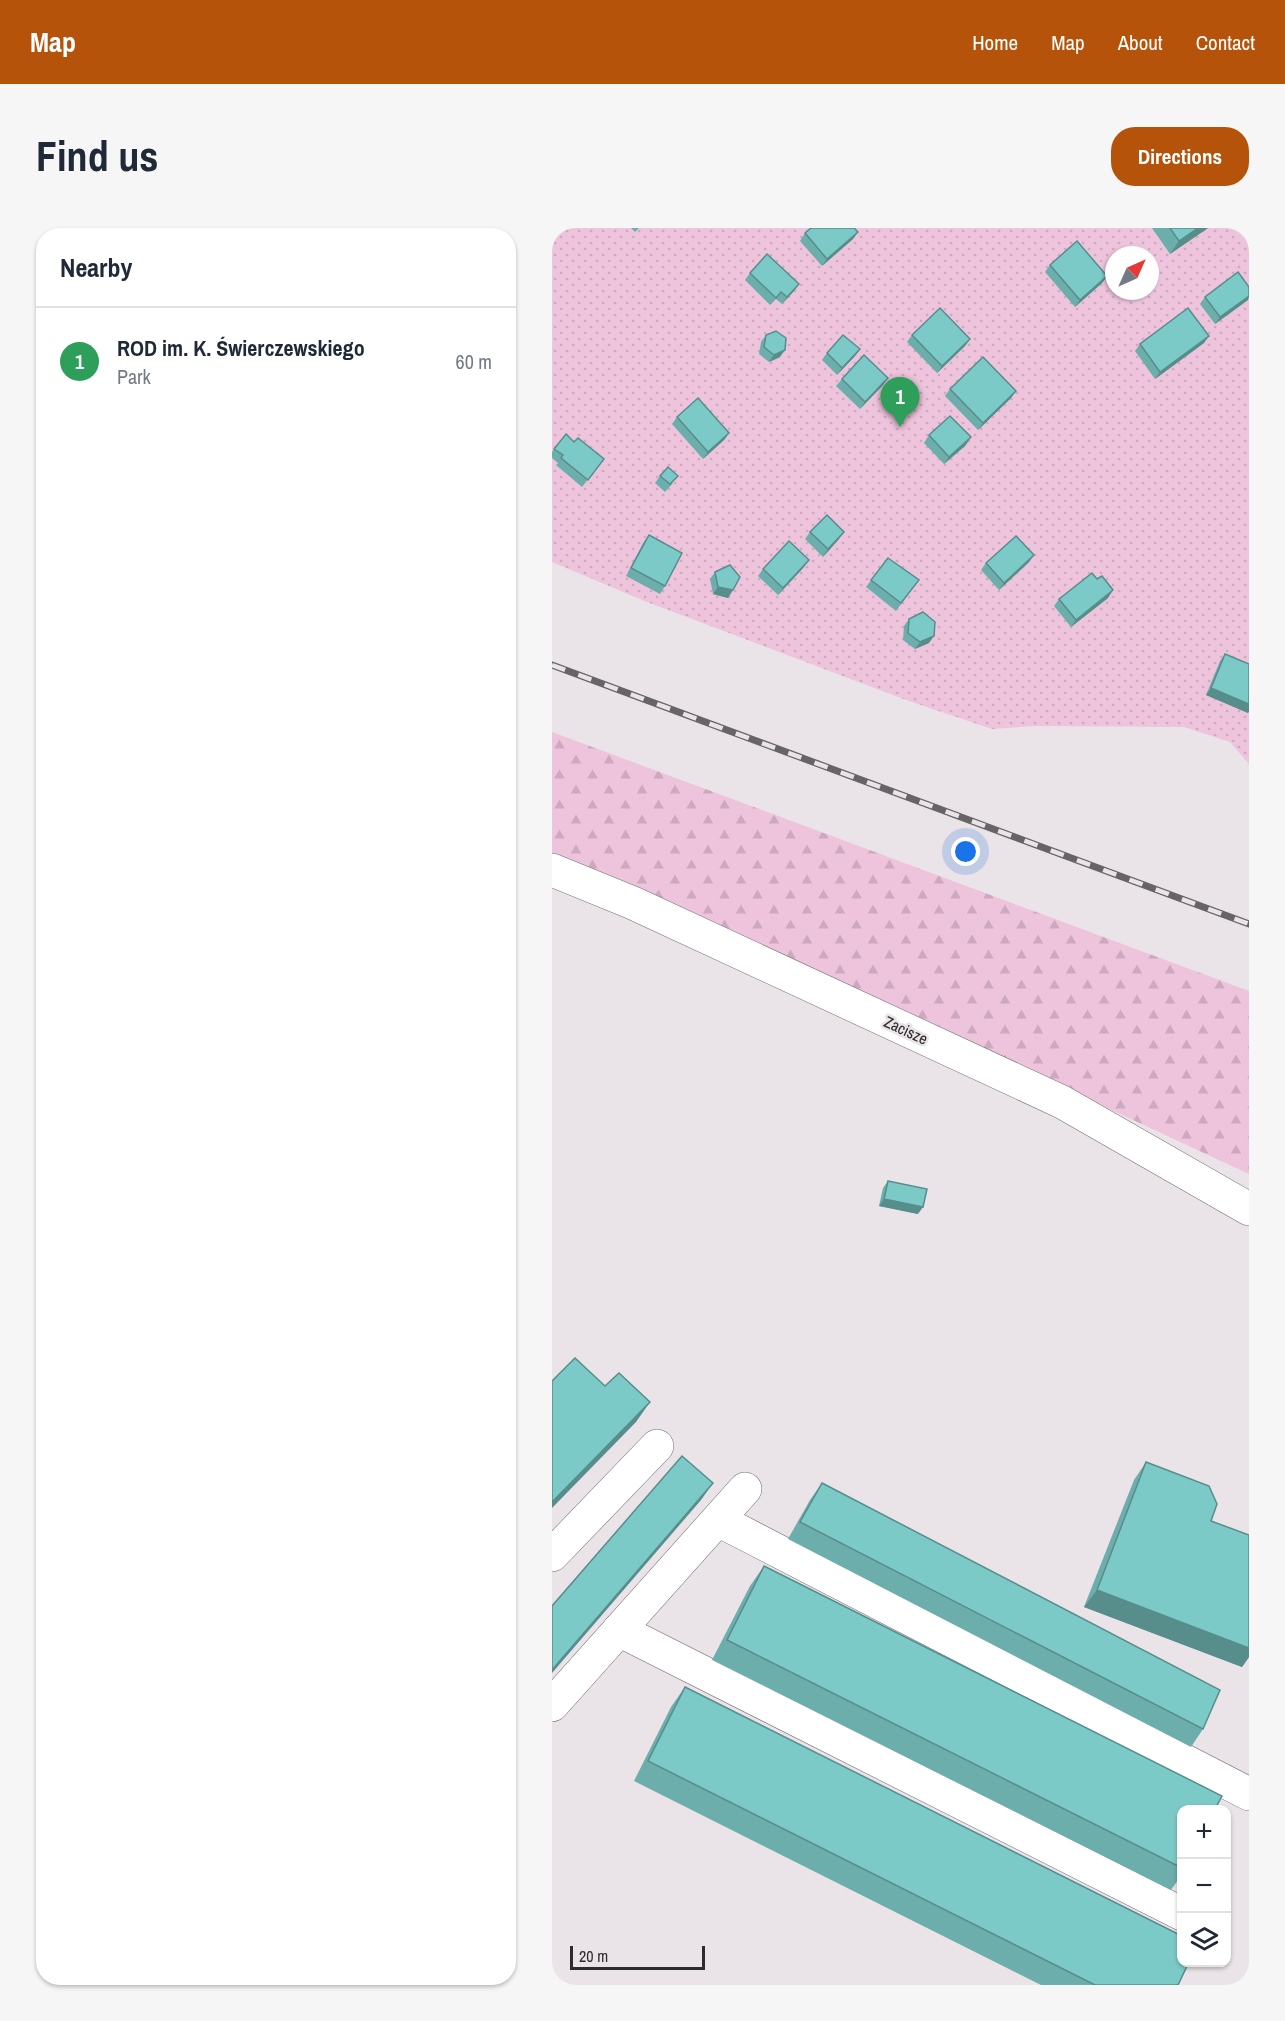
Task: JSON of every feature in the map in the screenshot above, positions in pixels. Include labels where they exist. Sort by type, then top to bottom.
[{"type":"lane","name":"Zacisze","points":[[552,870],[633,903],[1062,1102],[1249,1209]]},
{"type":"lane","points":[[552,1555],[657,1446]]},
{"type":"lane","points":[[552,1705],[745,1489]]},
{"type":"lane","points":[[718,1520],[1249,1794]]},
{"type":"lane","points":[[619,1630],[1180,1913]]},
{"type":"green space","points":[[552,228],[1249,228],[1249,764],[1230,742],[1184,727],[1035,726],[992,729],[909,701],[647,602],[552,562]]},
{"type":"green space","points":[[552,732],[1249,991],[1249,1174],[652,896],[552,856]]},
{"type":"building","points":[[811,228],[854,228],[858,232],[827,259],[805,233]]},
{"type":"building","points":[[1170,228],[1198,228],[1179,241]]},
{"type":"building","points":[[1077,241],[1105,274],[1105,278],[1080,300],[1050,265]]},
{"type":"building","points":[[767,254],[799,284],[787,297],[781,292],[776,298],[750,273]]},
{"type":"building","points":[[1238,272],[1249,287],[1249,296],[1220,317],[1205,297]]},
{"type":"building","points":[[940,308],[970,339],[942,366],[912,335]]},
{"type":"building","points":[[1188,308],[1209,336],[1160,372],[1140,344]]},
{"type":"building","points":[[776,331],[786,338],[785,350],[774,355],[764,347],[766,335]]},
{"type":"building","points":[[843,335],[860,349],[842,368],[827,353]]},
{"type":"building","points":[[864,355],[888,378],[865,402],[842,379]]},
{"type":"building","points":[[983,357],[1016,391],[983,423],[950,389]]},
{"type":"building","points":[[698,398],[729,433],[708,452],[677,417]]},
{"type":"building","points":[[950,416],[971,437],[949,457],[929,435]]},
{"type":"building","points":[[566,434],[574,442],[578,438],[604,459],[588,480],[561,458],[563,455],[554,449]]},
{"type":"building","points":[[668,467],[678,476],[670,484],[660,476]]},
{"type":"building","points":[[827,515],[844,532],[828,549],[810,532]]},
{"type":"building","points":[[649,535],[682,553],[665,586],[631,568]]},
{"type":"building","points":[[1016,536],[1034,555],[1004,583],[986,563]]},
{"type":"building","points":[[789,541],[809,560],[783,588],[763,569]]},
{"type":"building","points":[[888,558],[919,580],[901,603],[871,580]]},
{"type":"building","points":[[730,565],[740,577],[733,590],[718,587],[715,572]]},
{"type":"building","points":[[1092,573],[1097,579],[1102,576],[1113,590],[1076,620],[1059,599]]},
{"type":"building","points":[[923,612],[935,622],[934,636],[920,642],[908,633],[909,619]]},
{"type":"building","points":[[1225,654],[1249,664],[1249,704],[1211,688]]},
{"type":"building","points":[[888,1181],[927,1189],[923,1207],[884,1199]]},
{"type":"building","points":[[575,1358],[605,1386],[619,1373],[650,1402],[552,1502],[552,1381]]},
{"type":"building","points":[[682,1456],[713,1483],[552,1670],[552,1606]]},
{"type":"building","points":[[1146,1462],[1209,1486],[1217,1504],[1211,1521],[1249,1535],[1249,1648],[1097,1590]]},
{"type":"building","points":[[822,1483],[1220,1690],[1203,1729],[800,1522]]},
{"type":"building","points":[[764,1566],[1222,1796],[1217,1805],[1177,1805],[1177,1865],[727,1640]]},
{"type":"building","points":[[685,1687],[1177,1933],[1177,1967],[1187,1967],[1178,1985],[1095,1985],[648,1761]]},
{"type":"railway","points":[[552,665],[1249,924]]},
{"type":"place","name":"ROD im. K. Świerczewskiego","points":[[900,427]]}]
